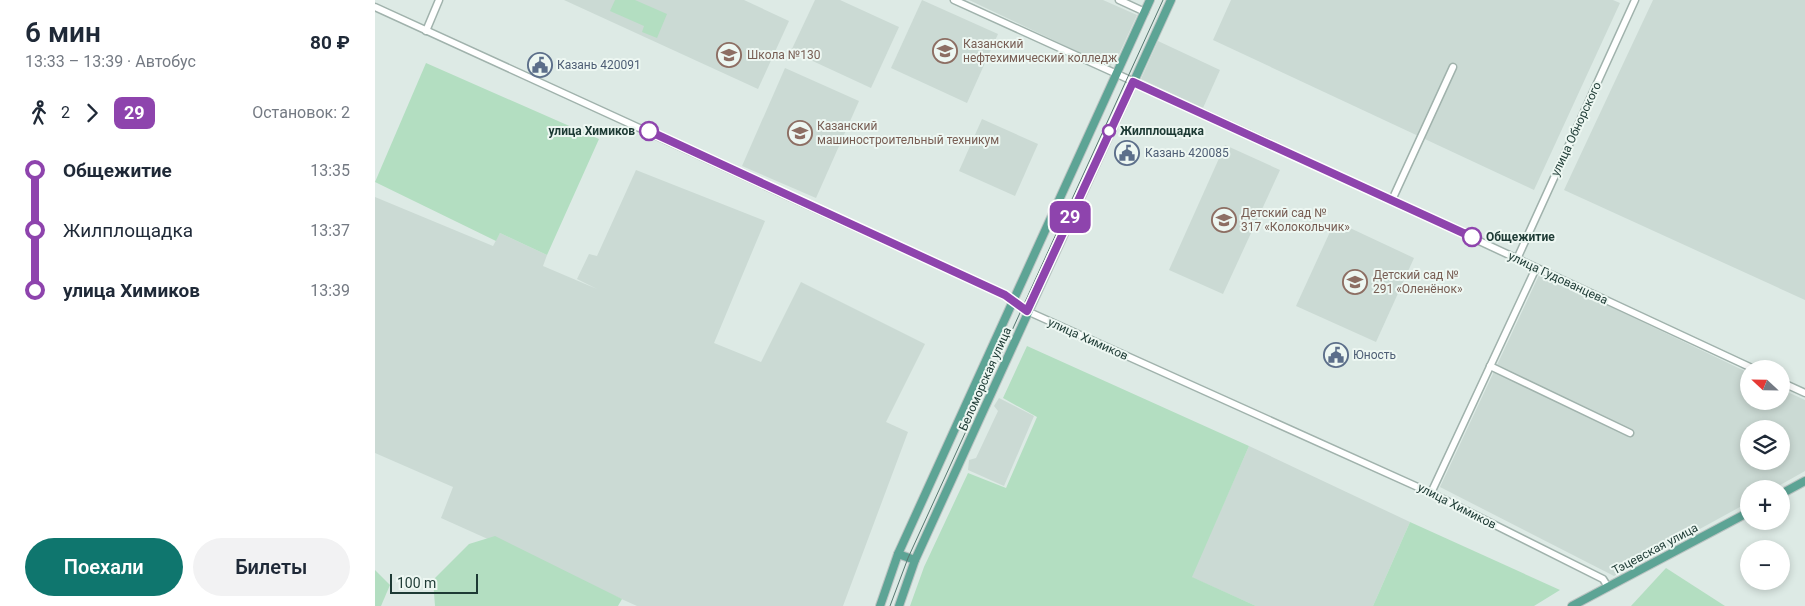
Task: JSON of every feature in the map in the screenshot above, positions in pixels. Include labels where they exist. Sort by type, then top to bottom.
[{"type":"main road","name":"Беломорская улица","points":[[879,606],[898,554],[1150,0]]},
{"type":"main road","name":"Беломорская улица","points":[[899,606],[915,560],[1027,311],[1171,0]]},
{"type":"main road","points":[[1790,489],[1805,481]]},
{"type":"main road","name":"Тэцевская улица","points":[[1572,606],[1740,517]]},
{"type":"main road","points":[[898,554],[915,560]]},
{"type":"street","points":[[426,31],[439,0]]},
{"type":"street","name":"улица Гудованцева","points":[[954,0],[1392,200],[1740,363]]},
{"type":"street","points":[[1119,0],[1145,12]]},
{"type":"street","name":"улица Обнорского","points":[[1517,259],[1635,0]]},
{"type":"street","name":"улица Химиков","points":[[375,7],[726,166],[1013,300],[1027,311],[1431,493],[1603,579],[1607,586]]},
{"type":"street","points":[[1392,200],[1453,67]]},
{"type":"street","points":[[1431,493],[1536,268]]},
{"type":"street","points":[[1491,366],[1630,433]]},
{"type":"street","points":[[1790,386],[1805,393]]},
{"type":"shaded area","name":"Школа №130","points":[[564,0],[744,0],[789,21],[758,89]]},
{"type":"shaded area","points":[[815,0],[840,0],[899,27],[871,88],[791,51]]},
{"type":"shaded area","name":"Казанский нефтехимический колледж","points":[[922,0],[998,34],[967,103],[891,68]]},
{"type":"shaded area","points":[[969,0],[1103,0],[1137,15],[1115,63],[1113,62],[1110,67]]},
{"type":"shaded area","points":[[1231,0],[1613,0],[1620,3],[1534,190],[1213,40]]},
{"type":"shaded area","points":[[1653,0],[1805,0],[1805,300],[1564,190]]},
{"type":"shaded area","points":[[1158,41],[1220,70],[1203,108],[1141,79]]},
{"type":"shaded area","name":"Казанский машиностроительный техникум","points":[[785,68],[859,101],[816,198],[742,166]]},
{"type":"shaded area","points":[[982,119],[1038,144],[1015,196],[959,171]]},
{"type":"shaded area","name":"Детский сад № 317 «Колокольчик»","points":[[1225,145],[1280,170],[1223,294],[1169,270]]},
{"type":"shaded area","points":[[636,170],[765,221],[714,343],[761,362],[801,282],[925,344],[886,422],[908,432],[843,606],[637,606],[441,518],[453,487],[375,453],[375,197],[493,246],[500,233],[547,255],[543,266],[597,289],[577,279],[589,254],[597,256]]},
{"type":"shaded area","name":"Детский сад № 291 «Оленёнок»","points":[[1335,221],[1414,258],[1376,342],[1296,306]]},
{"type":"shaded area","points":[[1540,273],[1740,369],[1740,410],[1790,410],[1790,393],[1805,400],[1805,471],[1789,480],[1740,480],[1740,507],[1614,576],[1440,487]]},
{"type":"shaded area","points":[[999,398],[1034,416],[1004,486],[968,470],[969,460],[976,458],[998,411],[994,406]]},
{"type":"shaded area","points":[[1249,446],[1410,522],[1373,606],[1256,606],[1191,577]]},
{"type":"green space","points":[[615,0],[635,0],[667,14],[657,38],[642,32],[644,26],[610,11]]},
{"type":"green space","points":[[426,63],[599,139],[547,255],[500,233],[496,241],[375,182]]},
{"type":"green space","points":[[1027,346],[1249,446],[1192,577],[1256,606],[910,606],[924,567],[968,473],[1006,488],[1037,417],[1003,398]]},
{"type":"green space","points":[[1410,522],[1560,590],[1534,606],[1373,606]]},
{"type":"green space","points":[[495,536],[622,599],[618,606],[435,606],[433,580],[469,544]]},
{"type":"green space","points":[[1666,568],[1725,606],[1631,606]]},
{"type":"green space","points":[[375,570],[390,585],[381,606],[375,606]]},
{"type":"tram line","points":[[890,606],[908,558],[1163,0]]},
{"type":"bus line","name":"29","points":[[649,131],[1005,295],[1027,311],[1101,147],[1133,82],[1472,237]]},
{"type":"place","name":"Казанский нефтехимический колледж","points":[[945,51]]},
{"type":"place","name":"Школа №130","points":[[729,55]]},
{"type":"place","name":"Казань 420091","points":[[540,65]]},
{"type":"place","name":"улица Химиков","points":[[649,131]]},
{"type":"place","name":"Жилплощадка","points":[[1109,131]]},
{"type":"place","name":"Казанский машиностроительный техникум","points":[[800,133]]},
{"type":"place","name":"Казань 420085","points":[[1127,153]]},
{"type":"place","name":"Детский сад № 317 «Колокольчик»","points":[[1224,220]]},
{"type":"place","name":"Общежитие","points":[[1472,237]]},
{"type":"place","name":"Детский сад № 291 «Оленёнок»","points":[[1355,282]]},
{"type":"place","name":"Юность","points":[[1336,355]]}]
